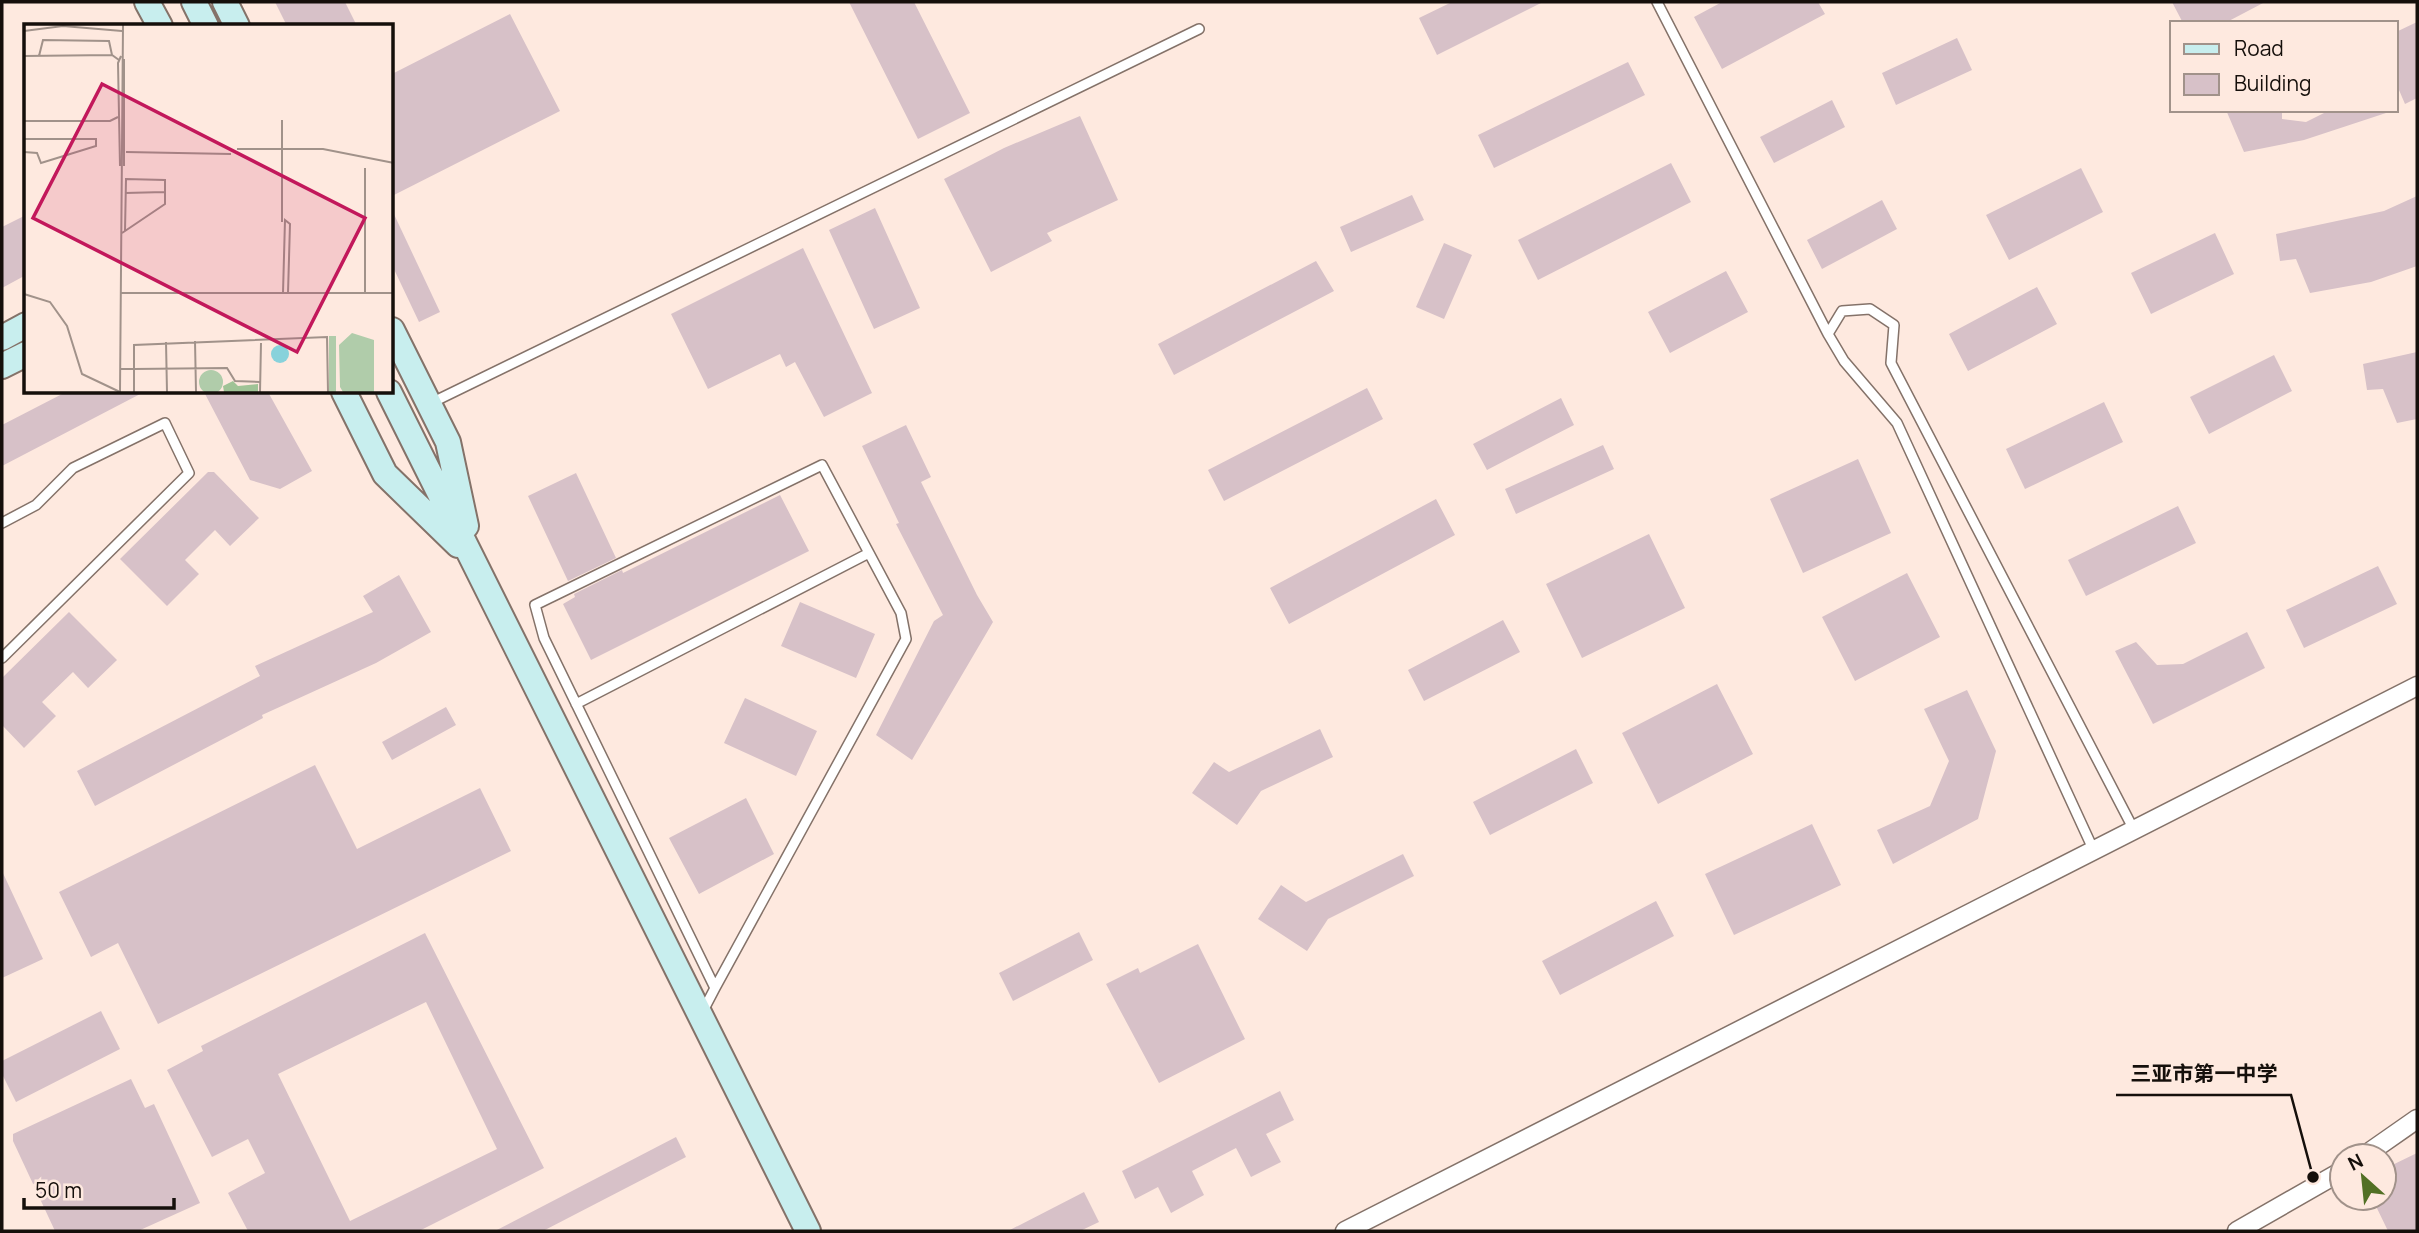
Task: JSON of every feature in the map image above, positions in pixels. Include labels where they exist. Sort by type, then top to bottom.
[{"type":"street","points":[[147,2],[159,24]]},
{"type":"street","points":[[194,2],[205,24]]},
{"type":"street","points":[[225,2],[236,24]]},
{"type":"street","points":[[2,338],[24,327]]},
{"type":"street","points":[[394,334],[448,442],[473,561]]},
{"type":"street","points":[[2,366],[24,355]]},
{"type":"street","points":[[345,394],[385,474],[473,561]]},
{"type":"street","points":[[390,394],[808,1231]]},
{"type":"street","points":[[1345,1231],[2417,686]]},
{"type":"street","points":[[2384,1142],[2417,1119]]},
{"type":"street","points":[[2236,1231],[2328,1179]]},
{"type":"lane","points":[[1657,2],[1828,334],[1844,360],[1897,423],[2094,851]]},
{"type":"lane","points":[[429,403],[1199,29]]},
{"type":"lane","points":[[1828,334],[1842,311],[1870,309],[1894,325],[1891,363],[2134,830]]},
{"type":"lane","points":[[2,523],[36,505],[73,468],[165,423],[189,473],[2,658]]},
{"type":"lane","points":[[700,1015],[715,988],[906,639],[901,613],[822,465],[535,605],[544,638],[715,988]]},
{"type":"lane","points":[[576,704],[869,553]]},
{"type":"building","points":[[275,2],[345,2],[356,24],[286,24]]},
{"type":"building","points":[[849,2],[914,2],[970,113],[918,139]]},
{"type":"building","points":[[1452,2],[1543,2],[1437,55],[1419,18]]},
{"type":"building","points":[[1722,2],[1818,2],[1825,14],[1722,69],[1694,17]]},
{"type":"building","points":[[2172,2],[2265,2],[2229,21],[2182,21]]},
{"type":"building","points":[[510,14],[560,111],[394,195],[394,73]]},
{"type":"building","points":[[2417,22],[2417,98],[2405,104],[2398,88],[2398,31]]},
{"type":"building","points":[[1957,38],[1972,70],[1896,105],[1882,73]]},
{"type":"building","points":[[1628,62],[1645,95],[1494,168],[1478,135]]},
{"type":"building","points":[[1832,100],[1845,127],[1774,163],[1760,137]]},
{"type":"building","points":[[2227,112],[2282,112],[2282,119],[2306,122],[2326,112],[2386,113],[2304,140],[2244,152]]},
{"type":"building","points":[[1080,116],[1118,200],[1047,233],[1052,241],[991,272],[944,179],[1004,148]]},
{"type":"building","points":[[1671,163],[1691,202],[1538,280],[1518,240]]},
{"type":"building","points":[[2081,168],[2103,212],[2009,260],[1986,215]]},
{"type":"building","points":[[1412,195],[1424,220],[1351,252],[1340,227]]},
{"type":"building","points":[[2417,196],[2417,266],[2371,282],[2310,293],[2296,259],[2280,261],[2276,234],[2384,211]]},
{"type":"building","points":[[1882,200],[1897,229],[1822,269],[1807,240]]},
{"type":"building","points":[[875,208],[920,308],[874,329],[829,230]]},
{"type":"building","points":[[394,214],[440,312],[419,322],[394,269]]},
{"type":"building","points":[[24,216],[24,276],[2,288],[2,227]]},
{"type":"building","points":[[2215,233],[2234,274],[2151,314],[2131,273]]},
{"type":"building","points":[[1444,243],[1472,255],[1444,319],[1416,307]]},
{"type":"building","points":[[803,248],[872,393],[824,417],[795,362],[786,367],[780,354],[708,389],[671,314]]},
{"type":"building","points":[[1316,261],[1334,291],[1174,375],[1158,344]]},
{"type":"building","points":[[1726,271],[1748,312],[1670,353],[1648,312]]},
{"type":"building","points":[[2037,287],[2057,324],[1968,371],[1949,334]]},
{"type":"building","points":[[2417,352],[2417,419],[2397,423],[2383,389],[2367,390],[2363,364]]},
{"type":"building","points":[[2274,355],[2292,391],[2209,434],[2190,397]]},
{"type":"building","points":[[1367,388],[1383,419],[1224,501],[1208,470]]},
{"type":"building","points":[[62,394],[140,394],[2,466],[2,425]]},
{"type":"building","points":[[205,394],[269,394],[312,471],[280,489],[250,480]]},
{"type":"building","points":[[1561,398],[1574,425],[1487,470],[1473,444]]},
{"type":"building","points":[[2104,402],[2123,442],[2025,489],[2006,449]]},
{"type":"building","points":[[906,425],[931,477],[921,482],[993,622],[912,760],[876,735],[934,621],[943,615],[896,524],[899,523],[862,446]]},
{"type":"building","points":[[1603,445],[1614,469],[1516,514],[1505,489]]},
{"type":"building","points":[[1858,459],[1891,533],[1803,573],[1770,499]]},
{"type":"building","points":[[208,472],[214,472],[259,518],[230,546],[215,530],[185,560],[199,574],[167,606],[120,559]]},
{"type":"building","points":[[576,473],[616,558],[568,581],[528,496]]},
{"type":"building","points":[[780,495],[809,551],[591,660],[563,604],[575,597],[574,594],[622,570],[623,573]]},
{"type":"building","points":[[1436,499],[1455,535],[1289,624],[1270,588]]},
{"type":"building","points":[[2178,506],[2196,543],[2086,596],[2068,560]]},
{"type":"building","points":[[1649,534],[1685,608],[1582,658],[1546,584]]},
{"type":"building","points":[[2378,566],[2397,604],[2304,648],[2286,610]]},
{"type":"building","points":[[1907,573],[1940,637],[1855,681],[1822,617]]},
{"type":"building","points":[[399,575],[431,632],[376,663],[262,715],[263,718],[95,806],[77,771],[260,676],[255,666],[373,612],[363,596]]},
{"type":"building","points":[[800,602],[875,634],[856,678],[781,646]]},
{"type":"building","points":[[69,612],[117,660],[88,688],[73,672],[42,702],[56,716],[24,748],[2,725],[2,678]]},
{"type":"building","points":[[1503,620],[1520,652],[1424,701],[1408,670]]},
{"type":"building","points":[[2247,632],[2265,668],[2153,724],[2115,651],[2136,642],[2157,665],[2183,664]]},
{"type":"building","points":[[1717,684],[1753,754],[1658,804],[1622,733]]},
{"type":"building","points":[[1967,690],[1996,751],[1978,819],[1893,864],[1877,830],[1930,806],[1949,761],[1924,709]]},
{"type":"building","points":[[745,698],[817,731],[796,776],[724,743]]},
{"type":"building","points":[[446,707],[456,725],[392,760],[382,742]]},
{"type":"building","points":[[1320,729],[1333,757],[1261,791],[1237,825],[1192,793],[1214,762],[1229,772]]},
{"type":"building","points":[[1576,749],[1593,783],[1490,835],[1473,802]]},
{"type":"building","points":[[315,765],[357,849],[480,788],[511,851],[158,1024],[118,943],[91,957],[59,892]]},
{"type":"building","points":[[746,798],[774,854],[699,894],[669,838]]},
{"type":"building","points":[[1812,824],[1841,885],[1734,935],[1705,874]]},
{"type":"building","points":[[1403,854],[1414,876],[1328,919],[1307,951],[1258,919],[1281,885],[1306,902]]},
{"type":"building","points":[[2,871],[43,959],[2,978]]},
{"type":"building","points":[[1656,901],[1674,936],[1560,995],[1542,961]]},
{"type":"building","points":[[1079,932],[1093,960],[1013,1001],[999,973]]},
{"type":"building","points":[[425,933],[544,1168],[419,1231],[248,1231],[228,1193],[265,1173],[248,1139],[212,1157],[167,1070],[203,1051],[201,1046]],"holes":[[[426,1002],[497,1149],[350,1221],[278,1074]]]},
{"type":"building","points":[[1198,944],[1245,1039],[1159,1083],[1106,984],[1138,968],[1140,973]]},
{"type":"building","points":[[101,1011],[120,1049],[16,1102],[2,1074],[2,1061]]},
{"type":"building","points":[[131,1079],[145,1108],[154,1104],[200,1203],[138,1231],[55,1231],[13,1141],[13,1134]]},
{"type":"building","points":[[1280,1091],[1294,1120],[1266,1134],[1281,1162],[1251,1177],[1236,1148],[1192,1171],[1204,1195],[1171,1213],[1158,1187],[1135,1199],[1122,1171]]},
{"type":"building","points":[[676,1137],[686,1157],[543,1231],[495,1231]]},
{"type":"building","points":[[2417,1153],[2417,1231],[2388,1231],[2379,1212],[2398,1212],[2398,1162]]},
{"type":"building","points":[[1084,1192],[1099,1222],[1080,1231],[1008,1231]]},
{"type":"place","name":"三亚市第一中学","points":[[2313,1177]]}]
